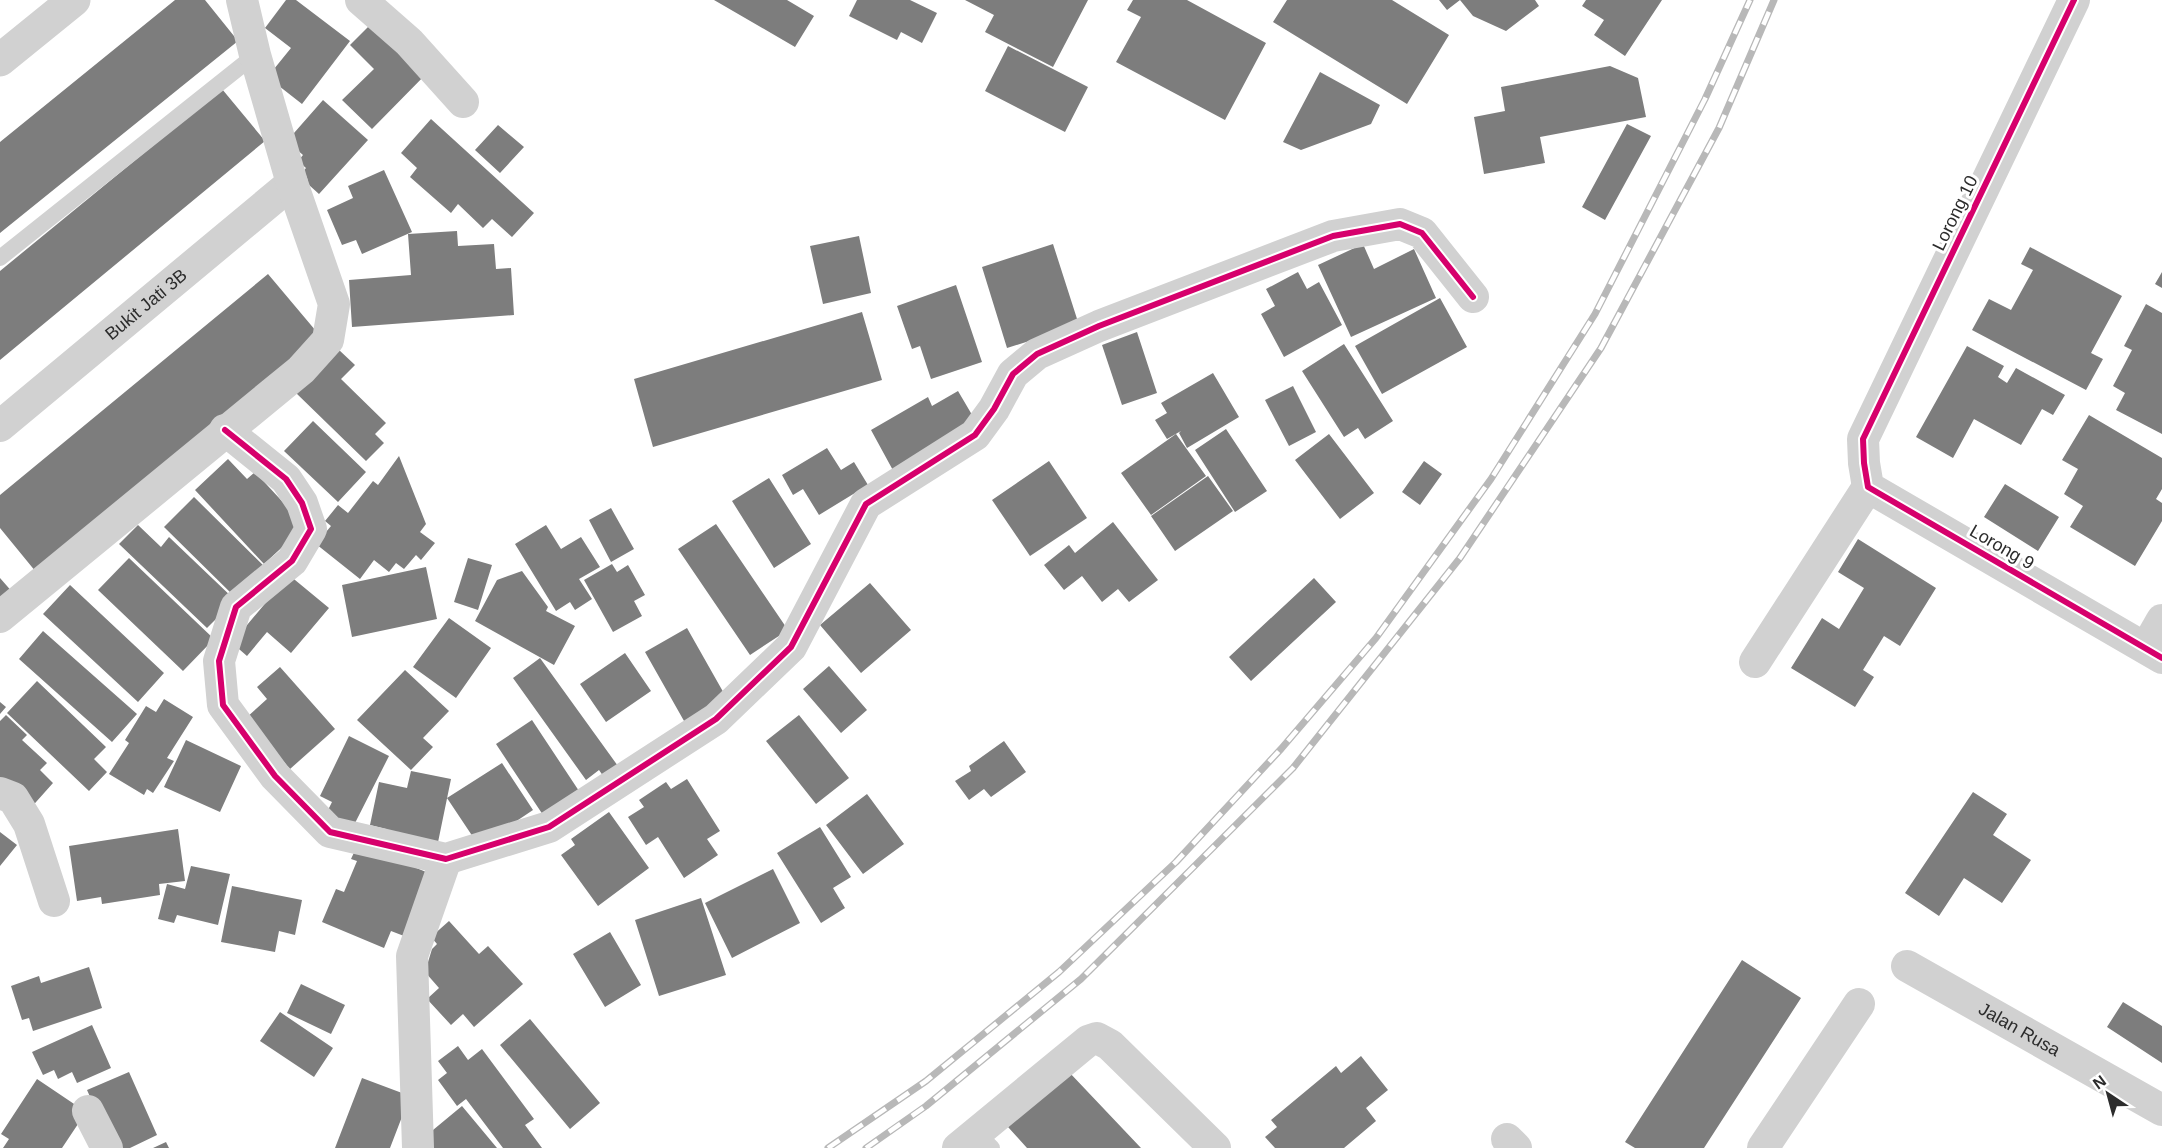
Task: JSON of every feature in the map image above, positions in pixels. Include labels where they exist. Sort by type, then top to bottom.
[{"type":"street","points":[[0,617],[225,430],[301,370],[328,339],[334,304],[292,183],[255,55],[242,0]]},
{"type":"street","points":[[361,0],[409,42],[463,102]]},
{"type":"street","name":"Lorong 10","points":[[1868,487],[1863,439],[2074,0]]},
{"type":"street","points":[[0,60],[69,2]]},
{"type":"street","name":"Bukit Jati 3B","points":[[0,426],[292,183]]},
{"type":"street","points":[[225,430],[286,479],[302,503],[311,529],[292,561],[236,607],[219,661],[223,705],[275,776],[330,832],[446,859],[549,827],[716,719],[791,648],[866,504],[975,435],[994,409],[1013,374],[1037,354],[1099,326],[1333,236],[1400,224],[1422,233],[1473,297]]},
{"type":"street","points":[[1755,662],[1868,487]]},
{"type":"street","name":"Lorong 9","points":[[1868,487],[2154,653]]},
{"type":"street","points":[[2154,653],[2162,620]]},
{"type":"street","points":[[0,793],[13,798],[29,824],[54,901]]},
{"type":"street","points":[[418,1148],[412,956],[446,859]]},
{"type":"street","name":"Jalan Rusa","points":[[1907,966],[2162,1110]]},
{"type":"street","points":[[1762,1148],[1859,1004]]},
{"type":"street","points":[[976,1143],[1088,1041],[1097,1038],[1110,1045],[1215,1148]]},
{"type":"street","points":[[88,1111],[107,1148]]},
{"type":"lane","points":[[0,258],[255,55]]},
{"type":"building","points":[[175,0],[205,0],[238,41],[0,233],[0,142]]},
{"type":"building","points":[[286,0],[296,0],[350,41],[302,104],[279,86],[274,69],[291,48],[265,28]]},
{"type":"building","points":[[714,0],[787,0],[814,16],[795,47]]},
{"type":"building","points":[[857,0],[910,0],[937,13],[922,43],[901,32],[897,40],[849,16]]},
{"type":"building","points":[[965,0],[1088,0],[1053,67],[985,32],[994,15]]},
{"type":"building","points":[[1133,0],[1187,0],[1266,43],[1225,120],[1116,62],[1141,17],[1127,10]]},
{"type":"building","points":[[1287,0],[1392,0],[1449,35],[1407,104],[1273,22]]},
{"type":"building","points":[[1439,0],[1460,0],[1447,10]]},
{"type":"building","points":[[1460,0],[1535,0],[1539,6],[1506,31],[1473,16]]},
{"type":"building","points":[[1586,0],[1662,0],[1625,56],[1594,35],[1604,20],[1582,6]]},
{"type":"building","points":[[378,17],[431,69],[372,129],[342,100],[374,69],[350,45]]},
{"type":"building","points":[[1008,46],[1088,87],[1065,132],[985,91]]},
{"type":"building","points":[[1610,66],[1638,78],[1646,117],[1540,137],[1545,163],[1484,174],[1474,117],[1505,111],[1501,87]]},
{"type":"building","points":[[1320,72],[1380,105],[1371,124],[1301,150],[1283,142]]},
{"type":"building","points":[[222,89],[265,141],[0,360],[0,271]]},
{"type":"building","points":[[323,100],[368,140],[319,194],[299,176],[306,168],[298,161],[303,155],[287,141]]},
{"type":"building","points":[[431,119],[534,213],[512,237],[492,219],[483,228],[458,204],[451,213],[410,177],[417,168],[401,153]]},
{"type":"building","points":[[1627,124],[1651,136],[1605,220],[1582,207]]},
{"type":"building","points":[[498,125],[524,147],[500,173],[475,150]]},
{"type":"building","points":[[384,170],[412,232],[362,254],[356,240],[342,245],[327,210],[353,198],[348,186]]},
{"type":"building","points":[[457,231],[458,246],[494,244],[496,269],[511,268],[514,315],[352,327],[349,280],[411,275],[408,234]]},
{"type":"building","points":[[859,236],[871,293],[823,304],[810,246]]},
{"type":"building","points":[[1053,244],[1079,325],[1007,348],[982,267]]},
{"type":"building","points":[[1363,244],[1374,269],[1414,249],[1436,298],[1351,337],[1318,265]]},
{"type":"building","points":[[2030,247],[2122,296],[2091,353],[2103,359],[2086,390],[1972,330],[1989,299],[2011,310],[2033,270],[2021,264]]},
{"type":"building","points":[[1298,272],[1307,289],[1319,282],[1342,325],[1284,357],[1261,314],[1275,306],[1266,289]]},
{"type":"building","points":[[2162,272],[2162,288],[2155,284]]},
{"type":"building","points":[[268,274],[321,337],[36,572],[0,528],[0,495]]},
{"type":"building","points":[[956,285],[982,362],[931,379],[920,346],[912,349],[897,306]]},
{"type":"building","points":[[1440,298],[1467,347],[1382,394],[1355,346]]},
{"type":"building","points":[[2146,304],[2162,313],[2162,434],[2116,410],[2125,393],[2113,386],[2132,350],[2124,346]]},
{"type":"building","points":[[862,312],[882,380],[653,447],[634,379]]},
{"type":"building","points":[[1137,332],[1157,393],[1122,405],[1102,345]]},
{"type":"building","points":[[1344,344],[1393,421],[1365,439],[1358,428],[1344,437],[1302,371]]},
{"type":"building","points":[[1967,346],[2004,366],[1998,377],[2007,383],[2016,368],[2065,395],[2053,415],[2042,409],[2021,445],[1974,419],[1953,458],[1916,437]]},
{"type":"building","points":[[338,349],[355,365],[341,379],[386,423],[375,434],[384,443],[366,461],[295,392]]},
{"type":"building","points":[[1213,373],[1239,417],[1187,448],[1179,433],[1181,431],[1167,439],[1155,420],[1167,413],[1161,403]]},
{"type":"building","points":[[1293,386],[1316,432],[1289,446],[1265,400]]},
{"type":"building","points":[[958,391],[978,425],[895,474],[871,430],[928,397],[932,406]]},
{"type":"building","points":[[2089,415],[2162,458],[2162,489],[2156,499],[2162,503],[2162,521],[2135,566],[2070,527],[2083,506],[2064,494],[2078,469],[2062,460]]},
{"type":"building","points":[[313,421],[366,472],[338,502],[284,451]]},
{"type":"building","points":[[1226,429],[1267,491],[1235,512],[1195,450]]},
{"type":"building","points":[[1176,434],[1206,476],[1151,515],[1121,473]]},
{"type":"building","points":[[1329,434],[1374,493],[1340,519],[1295,460]]},
{"type":"building","points":[[827,448],[841,470],[854,462],[868,485],[819,515],[803,489],[793,495],[782,475]]},
{"type":"building","points":[[399,456],[426,524],[420,532],[435,543],[421,560],[416,555],[404,569],[396,563],[389,572],[374,560],[360,579],[316,544],[331,526],[325,521],[338,505],[348,513],[373,481],[378,485]]},
{"type":"building","points":[[228,459],[247,479],[255,472],[305,526],[264,564],[195,490]]},
{"type":"building","points":[[1049,461],[1087,518],[1030,556],[992,500]]},
{"type":"building","points":[[1424,461],[1442,474],[1420,505],[1402,492]]},
{"type":"building","points":[[1208,476],[1233,511],[1175,551],[1151,516]]},
{"type":"building","points":[[769,478],[811,544],[774,568],[732,501]]},
{"type":"building","points":[[2005,484],[2059,517],[2038,551],[1984,517]]},
{"type":"building","points":[[194,497],[267,569],[237,599],[164,527]]},
{"type":"building","points":[[611,508],[634,549],[611,562],[589,520]]},
{"type":"building","points":[[1113,522],[1158,580],[1129,602],[1118,589],[1102,602],[1082,576],[1064,590],[1044,565],[1069,545],[1075,553]]},
{"type":"building","points":[[716,524],[788,630],[750,655],[678,549]]},
{"type":"building","points":[[138,525],[161,547],[169,537],[235,600],[207,628],[119,544]]},
{"type":"building","points":[[546,525],[561,549],[581,537],[600,567],[579,579],[592,599],[575,610],[570,602],[556,611],[515,544]]},
{"type":"building","points":[[1858,539],[1936,588],[1900,646],[1884,636],[1863,670],[1874,677],[1855,707],[1791,668],[1822,618],[1839,629],[1864,588],[1838,572]]},
{"type":"building","points":[[129,558],[214,639],[183,671],[98,590]]},
{"type":"building","points":[[468,558],[492,565],[478,610],[454,602]]},
{"type":"building","points":[[612,564],[617,572],[628,565],[645,595],[634,601],[642,616],[613,632],[584,580]]},
{"type":"building","points":[[426,567],[437,619],[352,637],[342,585]]},
{"type":"building","points":[[522,571],[548,607],[546,611],[575,626],[554,665],[475,621],[497,580]]},
{"type":"building","points":[[289,575],[329,608],[291,653],[267,632],[247,656],[232,643]]},
{"type":"building","points":[[0,578],[14,594],[0,606]]},
{"type":"building","points":[[1314,578],[1336,602],[1251,681],[1229,657]]},
{"type":"building","points":[[870,583],[911,630],[861,673],[820,625]]},
{"type":"building","points":[[70,585],[164,673],[138,702],[43,614]]},
{"type":"building","points":[[449,618],[491,648],[456,698],[413,667]]},
{"type":"building","points":[[687,628],[730,704],[688,728],[645,652]]},
{"type":"building","points":[[43,631],[137,714],[112,742],[19,659]]},
{"type":"building","points":[[625,653],[651,691],[606,722],[580,684]]},
{"type":"building","points":[[540,658],[623,773],[608,783],[599,770],[586,780],[513,678]]},
{"type":"building","points":[[829,666],[867,710],[841,733],[803,689]]},
{"type":"building","points":[[280,667],[335,729],[290,769],[246,718],[267,699],[257,687]]},
{"type":"building","points":[[405,670],[449,711],[423,738],[433,747],[411,770],[357,720]]},
{"type":"building","points":[[37,681],[106,747],[94,759],[107,772],[89,791],[7,713]]},
{"type":"building","points":[[164,699],[193,717],[167,758],[174,761],[153,793],[147,789],[144,795],[109,774],[129,743],[125,740],[146,706],[156,712]]},
{"type":"building","points":[[0,702],[6,707],[0,714]]},
{"type":"building","points":[[6,715],[27,735],[22,740],[47,763],[40,770],[53,783],[28,811],[0,784],[0,721]]},
{"type":"building","points":[[799,715],[849,778],[816,804],[766,741]]},
{"type":"building","points":[[532,720],[579,791],[543,815],[496,744]]},
{"type":"building","points":[[349,736],[389,756],[353,827],[326,814],[332,802],[320,796]]},
{"type":"building","points":[[186,740],[241,766],[220,812],[164,787]]},
{"type":"building","points":[[1004,741],[1026,772],[991,797],[984,789],[969,800],[955,781],[971,771],[969,766]]},
{"type":"building","points":[[502,763],[533,810],[479,846],[447,798]]},
{"type":"building","points":[[411,771],[451,779],[436,852],[384,842],[386,829],[370,825],[379,782],[407,788]]},
{"type":"building","points":[[687,779],[720,831],[707,839],[718,855],[684,878],[658,837],[646,845],[628,817],[644,807],[639,800],[666,782],[671,789]]},
{"type":"building","points":[[1973,792],[2007,814],[1993,835],[2031,860],[2002,903],[1964,878],[1939,916],[1905,893]]},
{"type":"building","points":[[867,794],[904,844],[863,874],[826,825]]},
{"type":"building","points":[[609,812],[649,868],[598,906],[561,855],[575,845],[571,839]]},
{"type":"building","points":[[820,827],[851,877],[833,888],[845,908],[821,923],[777,853]]},
{"type":"building","points":[[178,829],[185,881],[159,884],[160,895],[102,904],[101,897],[77,901],[69,846]]},
{"type":"building","points":[[0,832],[17,845],[0,866]]},
{"type":"building","points":[[358,844],[431,874],[404,936],[391,931],[384,948],[322,922],[336,889],[344,892],[357,861],[351,859]]},
{"type":"building","points":[[191,866],[230,874],[218,925],[177,915],[174,923],[158,919],[167,884],[185,889]]},
{"type":"building","points":[[773,869],[800,923],[732,958],[705,903]]},
{"type":"building","points":[[232,886],[302,900],[295,935],[279,931],[275,952],[221,942]]},
{"type":"building","points":[[701,898],[726,975],[659,996],[635,920]]},
{"type":"building","points":[[449,921],[479,954],[488,946],[523,984],[474,1027],[463,1014],[451,1025],[427,999],[439,988],[425,972],[432,949],[437,944],[431,937]]},
{"type":"building","points":[[610,932],[641,985],[605,1007],[573,954]]},
{"type":"building","points":[[1742,960],[1801,998],[1704,1148],[1635,1148],[1625,1142]]},
{"type":"building","points":[[89,967],[102,1008],[33,1031],[29,1018],[22,1020],[11,986],[39,976],[41,983]]},
{"type":"building","points":[[301,984],[345,1005],[331,1034],[287,1013]]},
{"type":"building","points":[[2123,1002],[2162,1026],[2162,1063],[2107,1027]]},
{"type":"building","points":[[280,1012],[333,1048],[314,1077],[260,1041]]},
{"type":"building","points":[[530,1019],[600,1103],[570,1129],[500,1045]]},
{"type":"building","points":[[92,1025],[111,1068],[77,1083],[72,1072],[58,1079],[54,1070],[43,1075],[32,1052]]},
{"type":"building","points":[[458,1046],[468,1060],[482,1049],[534,1119],[525,1125],[542,1148],[503,1148],[466,1099],[457,1106],[438,1080],[447,1073],[438,1061]]},
{"type":"building","points":[[1361,1056],[1388,1090],[1366,1108],[1376,1121],[1344,1148],[1275,1148],[1265,1137],[1277,1127],[1271,1120],[1336,1066],[1341,1073]]},
{"type":"building","points":[[1068,1071],[1141,1148],[1027,1148],[1008,1127]]},
{"type":"building","points":[[129,1072],[157,1135],[130,1148],[113,1148],[87,1090]]},
{"type":"building","points":[[362,1078],[410,1096],[390,1148],[335,1148]]},
{"type":"building","points":[[37,1079],[86,1112],[62,1148],[3,1148],[9,1139],[1,1134]]},
{"type":"building","points":[[462,1106],[497,1148],[432,1148],[433,1130]]},
{"type":"building","points":[[166,1142],[169,1148],[153,1148]]},
{"type":"railway","points":[[828,1148],[926,1081],[1059,972],[1176,862],[1281,749],[1376,638],[1491,479],[1595,314],[1705,99],[1750,0]]},
{"type":"railway","points":[[866,1148],[926,1106],[1081,979],[1293,768],[1460,558],[1601,348],[1719,128],[1774,0]]},
{"type":"cycle path","points":[[2074,0],[1863,439],[1864,463],[1868,487],[2162,658]]},
{"type":"cycle path","points":[[225,430],[286,479],[302,503],[311,529],[292,561],[236,607],[219,661],[223,705],[275,776],[330,832],[446,859],[549,827],[716,719],[791,647],[866,504],[975,435],[994,409],[1013,374],[1037,354],[1099,326],[1333,236],[1400,224],[1422,233],[1473,297]]}]
